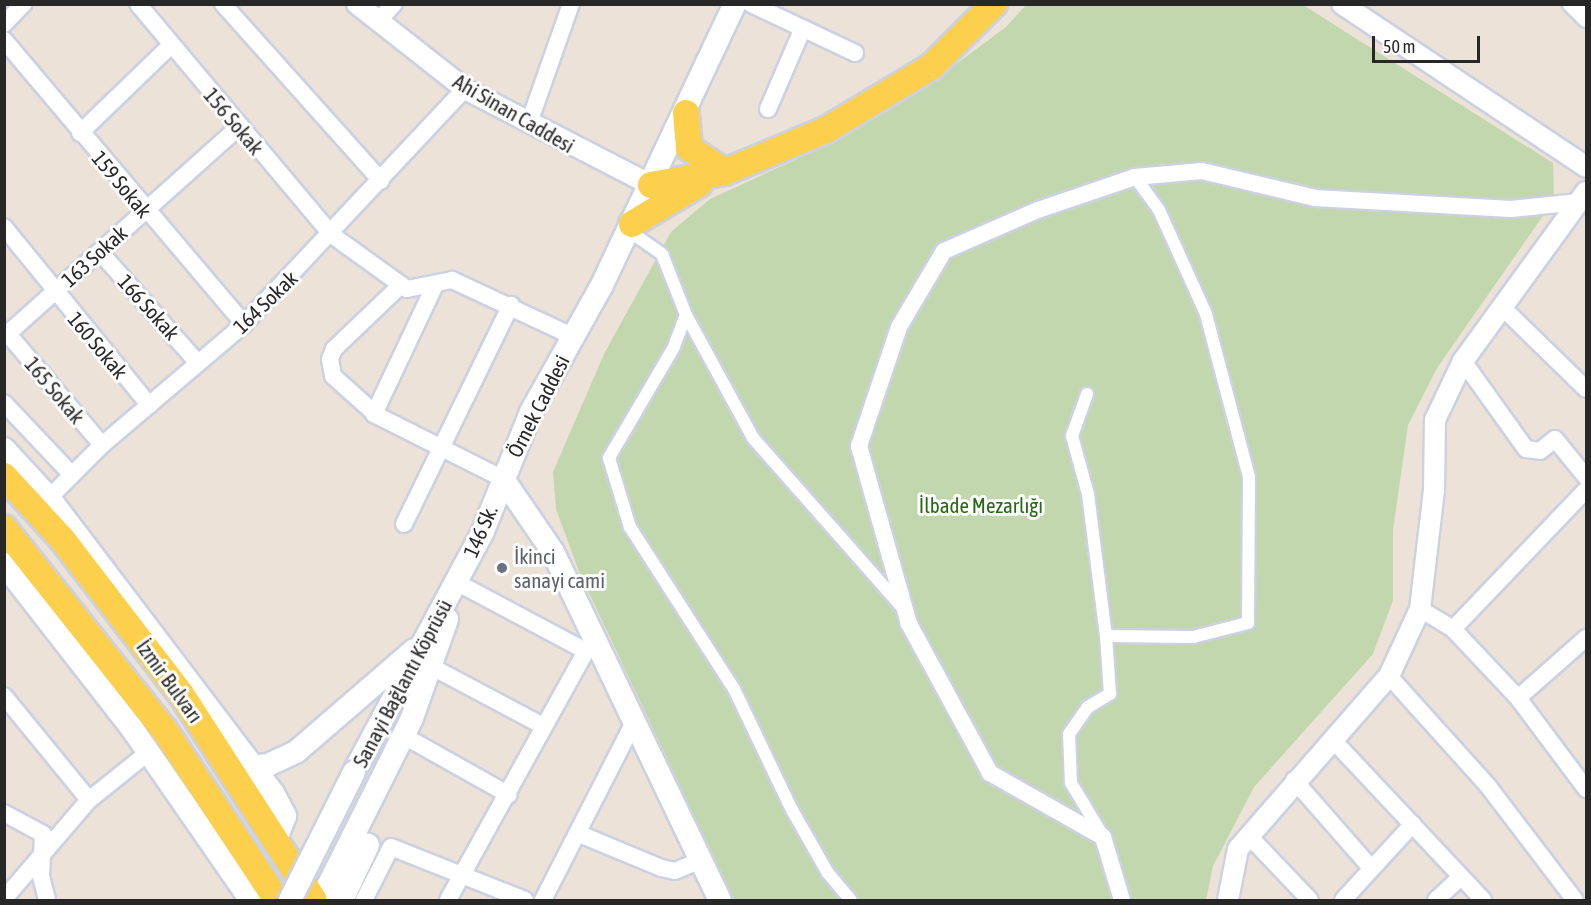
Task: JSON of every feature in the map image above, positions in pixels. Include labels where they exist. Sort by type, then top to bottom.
[{"type":"main road","name":"Örnek Caddesi","points":[[720,900],[634,720],[591,649],[553,552],[503,478],[531,412],[574,337],[651,185],[735,4]]},
{"type":"main road","points":[[630,227],[725,172],[826,130],[896,90],[931,67],[994,4]]},
{"type":"main road","points":[[686,113],[689,148],[725,172]]},
{"type":"main road","points":[[651,185],[725,172]]},
{"type":"main road","points":[[4,449],[49,498],[243,768],[268,765],[296,752],[424,642]]},
{"type":"main road","name":"İzmir Bulvarı","points":[[4,476],[123,616],[243,768],[277,837],[314,900]]},
{"type":"main road","name":"146 Sk.","points":[[456,582],[503,478]]},
{"type":"main road","name":"İzmir Bulvarı","points":[[4,528],[165,731],[272,899]]},
{"type":"main road","points":[[4,564],[149,752],[272,899]]},
{"type":"main road","name":"Sanayi Bağlantı Köprüsü","points":[[272,899],[354,772],[456,582]]},
{"type":"main road","name":"Sanayi Bağlantı Köprüsü","points":[[321,900],[402,741],[434,668],[456,582]]},
{"type":"main road","points":[[342,900],[381,842],[395,785],[402,741]]},
{"type":"street","points":[[4,24],[23,4]]},
{"type":"street","name":"156 Sokak","points":[[138,4],[238,128],[332,235],[401,285]]},
{"type":"street","points":[[223,4],[381,181]]},
{"type":"street","name":"Ahi Sinan Caddesi","points":[[357,4],[465,89],[651,185]]},
{"type":"street","points":[[378,21],[394,4]]},
{"type":"street","points":[[529,123],[571,4]]},
{"type":"street","points":[[751,4],[855,52]]},
{"type":"street","points":[[1571,4],[1587,19]]},
{"type":"street","points":[[1354,7],[1587,167]]},
{"type":"street","points":[[768,109],[802,28]]},
{"type":"street","name":"159 Sokak","points":[[4,40],[145,212],[244,324]]},
{"type":"street","points":[[80,133],[171,45]]},
{"type":"street","name":"164 Sokak","points":[[49,498],[102,445],[244,324],[332,235],[465,89]]},
{"type":"street","name":"163 Sokak","points":[[6,335],[238,128]]},
{"type":"street","points":[[1103,837],[990,773],[905,610],[860,446],[899,327],[944,251],[1038,210],[1135,177],[1202,171],[1315,198],[1511,209],[1583,197]]},
{"type":"street","points":[[1106,636],[1193,637],[1248,623],[1248,477],[1206,314],[1159,210],[1135,177]]},
{"type":"street","points":[[1228,900],[1238,849],[1294,780],[1389,676],[1420,609],[1434,489],[1435,420],[1463,361],[1583,197]]},
{"type":"street","name":"160 Sokak","points":[[4,227],[54,292],[149,405]]},
{"type":"street","points":[[630,227],[662,254],[686,315],[753,438],[905,610]]},
{"type":"street","name":"166 Sokak","points":[[100,252],[198,363]]},
{"type":"street","points":[[503,478],[442,450],[376,415],[333,376],[330,360],[334,349],[401,285],[407,289],[452,280],[511,305],[574,337]]},
{"type":"street","points":[[376,415],[435,285]]},
{"type":"street","points":[[404,524],[511,305]]},
{"type":"street","points":[[1502,307],[1583,376]]},
{"type":"street","points":[[686,315],[674,347],[609,458],[630,527],[734,689],[792,810],[828,873],[851,900]]},
{"type":"street","name":"165 Sokak","points":[[6,335],[102,445]]},
{"type":"street","points":[[1463,361],[1526,449],[1540,451],[1555,439],[1587,477]]},
{"type":"street","points":[[1087,394],[1072,436],[1088,494],[1106,636],[1110,694],[1088,707],[1068,734],[1071,783],[1103,837],[1122,900]]},
{"type":"street","points":[[4,404],[72,475]]},
{"type":"street","points":[[1453,629],[1587,490]]},
{"type":"street","points":[[448,900],[509,795],[543,726],[591,649],[456,582]]},
{"type":"street","points":[[1420,609],[1453,629],[1518,698],[1587,789]]},
{"type":"street","points":[[1518,698],[1587,638]]},
{"type":"street","points":[[434,668],[543,726]]},
{"type":"street","points":[[1389,676],[1488,786],[1575,900]]},
{"type":"street","points":[[4,696],[89,800]]},
{"type":"street","points":[[543,900],[634,720]]},
{"type":"street","points":[[1332,739],[1483,900]]},
{"type":"street","points":[[402,741],[509,795]]},
{"type":"street","points":[[4,899],[89,800],[149,752]]},
{"type":"street","points":[[1294,780],[1372,869]]},
{"type":"street","points":[[4,813],[43,834],[47,900]]},
{"type":"street","points":[[1343,900],[1413,824]]},
{"type":"street","points":[[577,833],[661,868],[675,870],[701,860]]},
{"type":"street","points":[[1248,836],[1310,900]]},
{"type":"street","points":[[364,900],[381,842],[459,878],[525,900]]},
{"type":"street","points":[[1436,900],[1461,877]]},
{"type":"green space","name":"İlbade Mezarlığı","points":[[1026,5],[1303,5],[1553,163],[1554,200],[1437,368],[1408,425],[1393,530],[1393,600],[1373,654],[1254,787],[1213,866],[1206,900],[734,900],[580,574],[556,509],[553,472],[604,354],[671,232],[710,199],[797,159],[921,90],[1006,27]]},
{"type":"place","name":"İkinci sanayi cami","points":[[502,568]]}]
